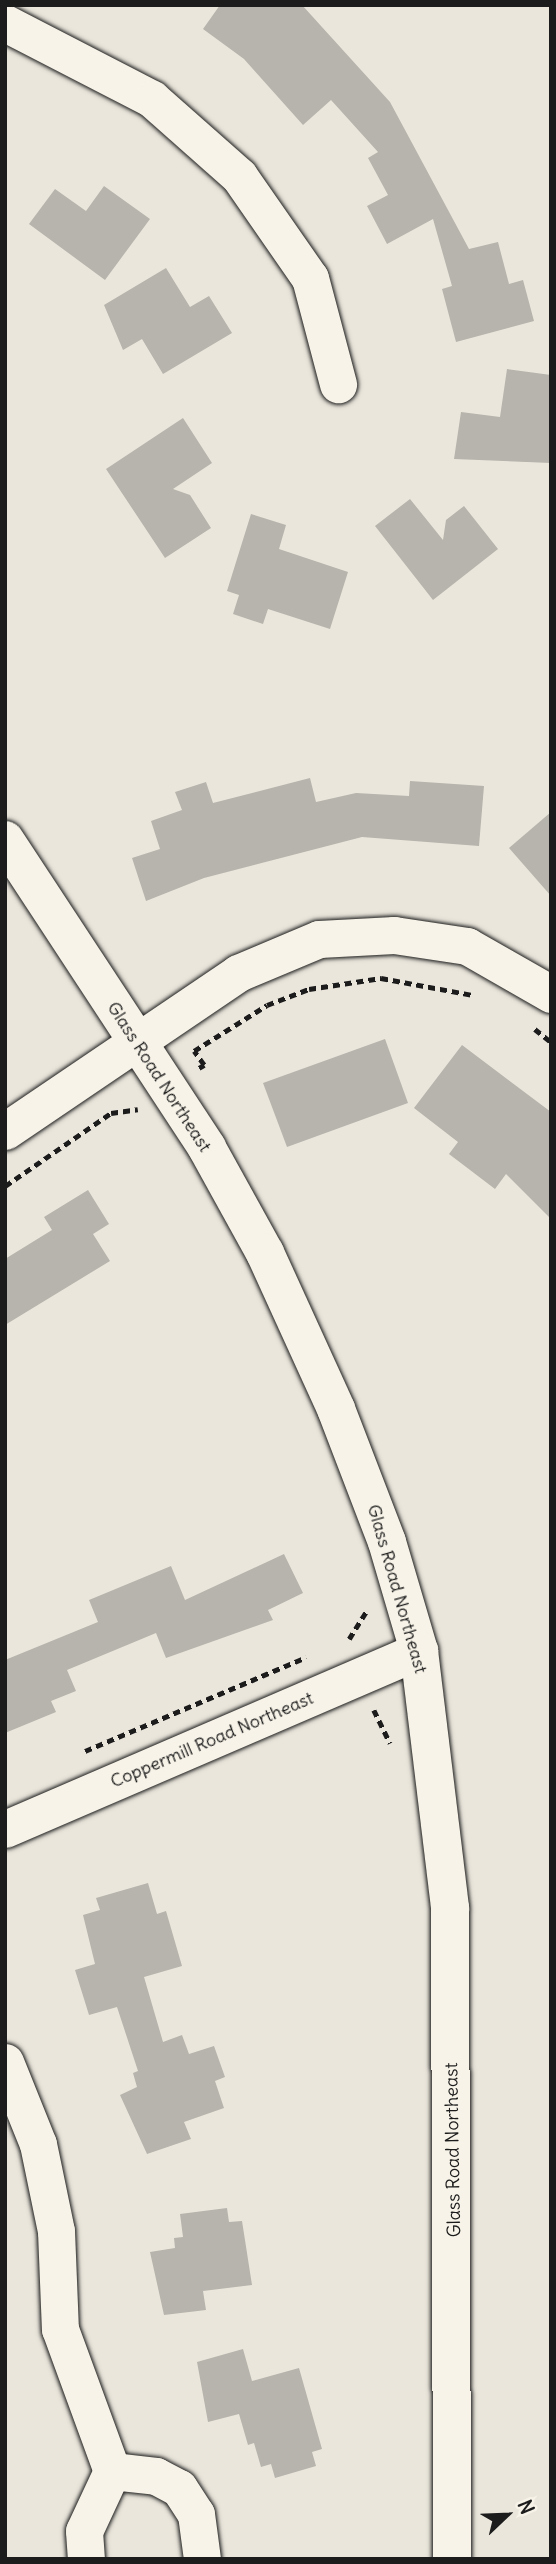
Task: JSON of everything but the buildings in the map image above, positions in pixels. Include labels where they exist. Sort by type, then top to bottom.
[{"type":"street","points":[[5,23],[152,99],[239,176],[310,278],[338,384]]},
{"type":"street","name":"Glass Road Northeast","points":[[5,840],[133,1038],[265,1253],[336,1409],[387,1542],[419,1651],[450,1908],[452,2559]]},
{"type":"street","points":[[5,1131],[133,1038],[237,973],[319,939],[394,935],[467,946],[551,994]]},
{"type":"street","name":"Coppermill Road Northeast","points":[[5,1829],[419,1651]]},
{"type":"street","points":[[5,2062],[38,2144],[56,2231],[60,2329],[112,2471],[84,2531],[86,2559]]},
{"type":"street","points":[[112,2471],[156,2476],[179,2488],[196,2514],[202,2559]]},
{"type":"path","points":[[187,1075],[204,1065],[194,1051],[267,1005],[309,989],[401,979],[486,1000]]},
{"type":"path","points":[[529,1024],[551,1042]]},
{"type":"path","points":[[132,1100],[145,1120]]},
{"type":"path","points":[[5,1186],[111,1113],[138,1109],[145,1105]]},
{"type":"path","points":[[340,1645],[364,1621],[368,1601]]},
{"type":"path","points":[[80,1753],[318,1654]]}]
